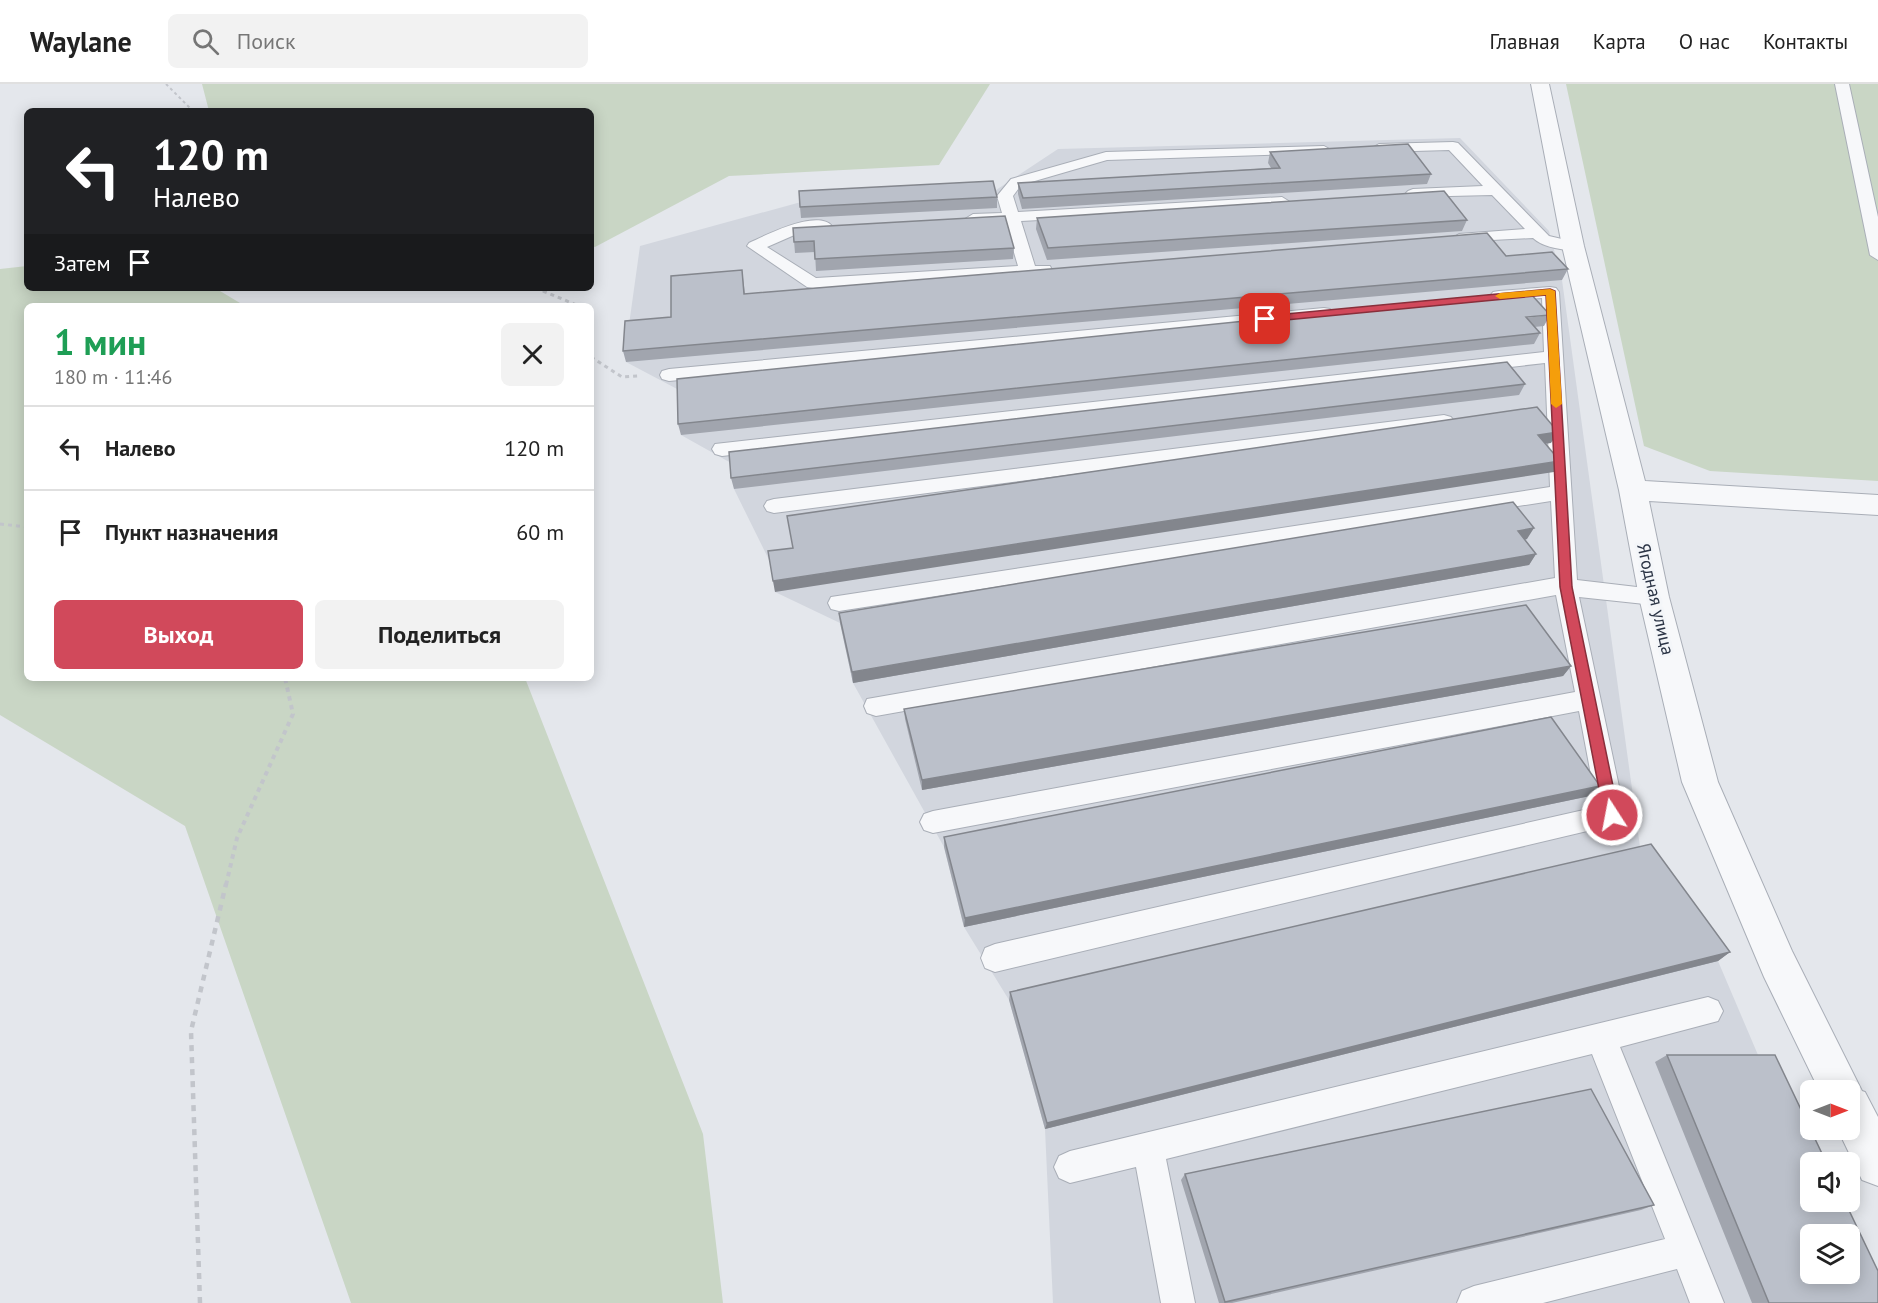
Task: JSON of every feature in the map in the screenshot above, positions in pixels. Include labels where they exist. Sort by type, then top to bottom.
[{"type":"street","name":"Ягодная улица","points":[[1540,84],[1574,246],[1633,490],[1654,597],[1700,782],[1778,964],[1836,1080]]},
{"type":"street","points":[[1633,490],[1878,505]]},
{"type":"street","points":[[1860,1127],[1878,1164]]},
{"type":"lane","points":[[1842,84],[1878,255]]},
{"type":"lane","points":[[1369,148],[1453,146],[1544,240],[1574,246]]},
{"type":"lane","points":[[1028,271],[1005,196],[1016,182],[1106,156],[1333,149]]},
{"type":"lane","points":[[1401,195],[1496,190]]},
{"type":"lane","points":[[952,220],[1295,201]]},
{"type":"lane","points":[[844,225],[796,228],[755,246],[813,283],[1064,268]]},
{"type":"lane","points":[[1443,240],[1538,233]]},
{"type":"lane","points":[[995,958],[1612,815],[1566,587],[1550,291],[1479,298]]},
{"type":"lane","points":[[669,375],[1348,311]]},
{"type":"lane","points":[[722,449],[1554,356]]},
{"type":"lane","points":[[1533,410],[1557,407]]},
{"type":"lane","points":[[774,506],[1462,419]]},
{"type":"lane","points":[[838,603],[1561,492]]},
{"type":"lane","points":[[876,706],[1553,586],[1654,597]]},
{"type":"lane","points":[[933,822],[1589,699]]},
{"type":"lane","points":[[1070,1167],[1708,1011]]},
{"type":"lane","points":[[1600,1038],[1707,1303]]},
{"type":"lane","points":[[1149,1148],[1178,1303]]},
{"type":"lane","points":[[1474,1303],[1687,1250]]},
{"type":"path","points":[[166,84],[190,108]]},
{"type":"path","points":[[544,291],[572,303]]},
{"type":"path","points":[[594,359],[622,377],[669,375]]},
{"type":"path","points":[[0,524],[24,528]]},
{"type":"path","points":[[200,1303],[191,1031],[237,838],[293,714],[286,681]]},
{"type":"shaded area","points":[[1460,138],[1549,231],[1562,280],[1641,854],[1718,961],[1761,1062],[1800,1173],[1800,1212],[1810,1212],[1810,1224],[1800,1224],[1800,1284],[1858,1284],[1874,1303],[1053,1303],[1045,1129],[1009,1000],[964,927],[944,847],[853,683],[840,623],[775,592],[770,562],[734,489],[731,463],[681,435],[679,390],[626,362],[640,246],[801,202],[993,192],[1058,149]]},
{"type":"green space","points":[[202,84],[990,84],[939,165],[729,176],[595,247],[594,108],[208,108]]},
{"type":"green space","points":[[1566,84],[1878,84],[1878,481],[1710,471],[1644,446]]},
{"type":"green space","points":[[24,266],[24,291],[220,291],[240,303],[24,303],[24,681],[526,681],[703,1134],[723,1303],[351,1303],[185,826],[0,715],[0,269]]},
{"type":"building","points":[[1408,144],[1431,174],[1023,198],[1018,183],[1280,168],[1270,152]]},
{"type":"building","points":[[993,181],[997,197],[800,207],[799,191]]},
{"type":"building","points":[[1444,191],[1467,220],[1048,248],[1037,218]]},
{"type":"building","points":[[1005,216],[1014,248],[815,259],[814,241],[794,242],[793,228]]},
{"type":"building","points":[[1487,233],[1506,256],[1552,252],[1568,269],[623,351],[625,321],[671,317],[671,276],[742,270],[744,294]]},
{"type":"building","points":[[1529,292],[1550,315],[1526,317],[1540,333],[678,424],[677,379]]},
{"type":"building","points":[[1507,362],[1525,384],[731,478],[729,452]]},
{"type":"building","points":[[1537,407],[1558,432],[1538,435],[1560,461],[773,581],[768,551],[793,548],[787,516]]},
{"type":"building","points":[[1513,502],[1534,528],[1518,531],[1536,554],[852,672],[839,613]]},
{"type":"building","points":[[1526,605],[1571,666],[922,780],[904,709]]},
{"type":"building","points":[[1551,717],[1600,786],[965,918],[944,837]]},
{"type":"building","points":[[1651,844],[1730,952],[1047,1123],[1010,992]]},
{"type":"building","points":[[1667,1055],[1775,1055],[1800,1107],[1800,1140],[1816,1140],[1821,1152],[1800,1152],[1800,1212],[1850,1212],[1856,1224],[1800,1224],[1800,1284],[1860,1284],[1860,1233],[1878,1271],[1878,1303],[1769,1303]]},
{"type":"building","points":[[1591,1089],[1654,1205],[1225,1302],[1185,1174]]},
{"type":"slow traffic","points":[[1500,296],[1550,291],[1556,404]]},
{"type":"route","points":[[1265,319],[1550,291],[1566,587],[1612,815]]}]
